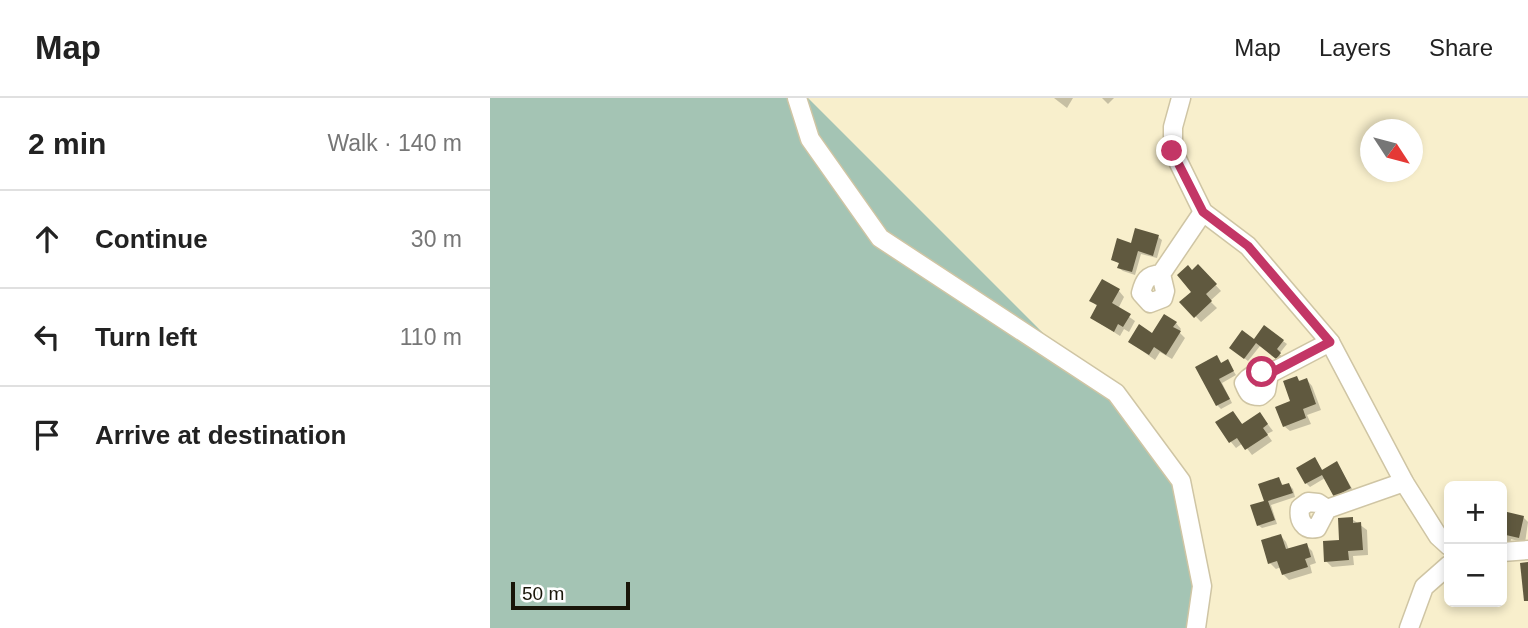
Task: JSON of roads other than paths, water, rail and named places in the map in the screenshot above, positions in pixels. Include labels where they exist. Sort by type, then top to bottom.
[{"type":"street","points":[[797,98],[810,139],[880,237],[1116,393],[1181,481],[1202,586],[1196,628]]},
{"type":"street","points":[[1181,98],[1173,127],[1172,151],[1203,212],[1248,246],[1330,342],[1404,482],[1438,536],[1447,544]]},
{"type":"street","points":[[1161,274],[1203,212]]},
{"type":"street","points":[[1269,374],[1330,342]]},
{"type":"street","points":[[1326,509],[1404,482]]},
{"type":"street","points":[[1507,552],[1528,550]]},
{"type":"street","points":[[1409,628],[1423,587],[1444,569]]}]
